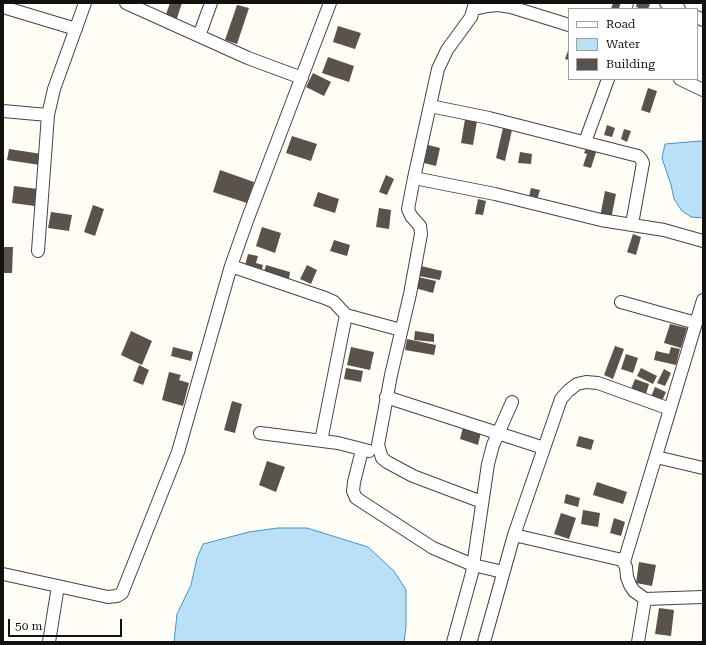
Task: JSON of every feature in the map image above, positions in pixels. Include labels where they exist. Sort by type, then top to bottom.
[{"type":"street","points":[[38,251],[48,115],[54,89],[85,3]]},
{"type":"street","points":[[126,3],[248,58],[302,78]]},
{"type":"street","points":[[199,36],[211,3]]},
{"type":"street","points":[[3,574],[108,597],[117,596],[122,593],[178,452],[231,266],[250,210],[330,3]]},
{"type":"street","points":[[666,3],[677,8]]},
{"type":"street","points":[[482,502],[413,476],[382,458],[379,453],[378,438],[410,294],[421,234],[420,226],[411,216],[408,209],[438,69],[442,59],[472,17],[475,6],[498,5],[511,7],[568,25]]},
{"type":"street","points":[[3,7],[76,29]]},
{"type":"street","points":[[584,142],[608,80]]},
{"type":"street","points":[[682,80],[703,90]]},
{"type":"street","points":[[430,106],[489,118],[629,153],[641,159],[643,163],[642,171],[632,224]]},
{"type":"street","points":[[3,111],[48,115]]},
{"type":"street","points":[[414,178],[495,194],[601,220],[664,230],[703,241]]},
{"type":"street","points":[[231,266],[334,302],[346,315],[402,330]]},
{"type":"street","points":[[621,302],[696,323]]},
{"type":"street","points":[[702,304],[624,562],[630,585],[645,599],[703,598]]},
{"type":"street","points":[[321,441],[346,315]]},
{"type":"street","points":[[484,642],[514,535],[561,399],[577,384],[586,382],[598,384],[670,409]]},
{"type":"street","points":[[386,398],[544,448]]},
{"type":"street","points":[[453,642],[482,567],[482,502],[488,464],[493,445],[512,402]]},
{"type":"street","points":[[260,433],[338,443],[379,453]]},
{"type":"street","points":[[362,450],[354,482],[353,491],[356,498],[433,548],[482,567],[503,572]]},
{"type":"street","points":[[656,457],[703,468]]},
{"type":"street","points":[[514,535],[620,559],[624,562]]},
{"type":"street","points":[[49,642],[58,586]]},
{"type":"street","points":[[638,642],[645,599]]},
{"type":"water","points":[[703,142],[703,218],[691,217],[682,211],[674,199],[662,158],[665,144]]},
{"type":"water","points":[[278,528],[307,528],[368,547],[394,571],[406,590],[406,627],[404,642],[174,642],[177,614],[191,585],[197,558],[203,544],[249,532]]},
{"type":"building","points":[[170,3],[182,3],[176,21],[165,17]]},
{"type":"building","points":[[613,3],[621,3],[619,8],[611,8]]},
{"type":"building","points":[[637,3],[650,4],[648,8],[636,7]]},
{"type":"building","points":[[237,5],[249,8],[237,44],[225,40]]},
{"type":"building","points":[[338,26],[361,33],[355,49],[333,42]]},
{"type":"building","points":[[568,51],[568,60],[565,59]]},
{"type":"building","points":[[328,57],[354,66],[349,82],[322,73]]},
{"type":"building","points":[[313,73],[331,82],[324,96],[306,87]]},
{"type":"building","points":[[648,88],[657,91],[650,113],[641,110]]},
{"type":"building","points":[[465,119],[477,121],[473,145],[461,143]]},
{"type":"building","points":[[607,125],[615,128],[612,137],[604,135]]},
{"type":"building","points":[[503,128],[512,130],[505,161],[496,158]]},
{"type":"building","points":[[624,129],[631,131],[627,142],[621,139]]},
{"type":"building","points":[[292,136],[317,144],[311,161],[286,153]]},
{"type":"building","points":[[428,145],[440,148],[436,166],[424,163]]},
{"type":"building","points":[[587,146],[597,149],[591,168],[583,166],[587,154],[584,153]]},
{"type":"building","points":[[9,149],[42,154],[40,165],[7,160]]},
{"type":"building","points":[[520,152],[532,154],[531,164],[518,163]]},
{"type":"building","points":[[220,170],[254,182],[247,203],[213,192]]},
{"type":"building","points":[[386,175],[394,179],[387,195],[379,192]]},
{"type":"building","points":[[14,186],[38,189],[35,206],[12,203]]},
{"type":"building","points":[[531,188],[540,190],[536,203],[528,201]]},
{"type":"building","points":[[605,191],[616,194],[611,219],[600,217]]},
{"type":"building","points":[[318,192],[339,199],[335,213],[313,206]]},
{"type":"building","points":[[478,199],[486,201],[483,215],[475,214]]},
{"type":"building","points":[[93,205],[104,209],[95,236],[84,232]]},
{"type":"building","points":[[379,208],[391,210],[389,229],[376,227]]},
{"type":"building","points":[[51,212],[72,215],[69,231],[48,228]]},
{"type":"building","points":[[262,227],[281,233],[275,253],[256,246]]},
{"type":"building","points":[[633,234],[641,237],[636,255],[627,252]]},
{"type":"building","points":[[334,240],[350,245],[347,256],[330,251]]},
{"type":"building","points":[[3,247],[13,247],[12,273],[3,273]]},
{"type":"building","points":[[248,254],[258,256],[256,263],[263,265],[261,273],[244,269]]},
{"type":"building","points":[[266,265],[290,272],[289,279],[264,272]]},
{"type":"building","points":[[307,265],[317,270],[311,284],[300,279]]},
{"type":"building","points":[[421,266],[442,271],[440,280],[419,276]]},
{"type":"building","points":[[418,277],[436,281],[433,293],[415,288]]},
{"type":"building","points":[[670,324],[687,328],[681,348],[664,343]]},
{"type":"building","points":[[131,331],[152,341],[142,365],[121,355]]},
{"type":"building","points":[[415,331],[434,334],[434,342],[414,340]]},
{"type":"building","points":[[407,339],[436,345],[434,355],[405,350]]},
{"type":"building","points":[[615,346],[624,349],[613,379],[604,375]]},
{"type":"building","points":[[173,347],[193,352],[191,361],[171,356]]},
{"type":"building","points":[[351,347],[374,352],[370,370],[347,365]]},
{"type":"building","points":[[671,347],[680,349],[676,365],[654,360],[656,351],[669,354]]},
{"type":"building","points":[[626,354],[638,358],[633,373],[621,369]]},
{"type":"building","points":[[139,365],[149,370],[143,385],[133,381]]},
{"type":"building","points":[[346,368],[363,371],[361,382],[344,379]]},
{"type":"building","points":[[641,368],[657,376],[653,384],[637,376]]},
{"type":"building","points":[[664,369],[671,373],[665,386],[657,383]]},
{"type":"building","points":[[169,372],[181,375],[179,380],[189,383],[183,406],[162,400]]},
{"type":"building","points":[[635,379],[649,384],[646,394],[631,389]]},
{"type":"building","points":[[655,387],[666,392],[662,401],[651,397]]},
{"type":"building","points":[[232,401],[242,404],[235,433],[224,430]]},
{"type":"building","points":[[463,427],[481,432],[478,445],[460,439]]},
{"type":"building","points":[[579,436],[594,440],[591,450],[576,446]]},
{"type":"building","points":[[267,461],[285,467],[276,492],[259,485]]},
{"type":"building","points":[[597,482],[627,492],[623,504],[593,495]]},
{"type":"building","points":[[566,494],[580,498],[578,507],[564,503]]},
{"type":"building","points":[[583,510],[600,513],[598,527],[581,524]]},
{"type":"building","points":[[561,513],[576,518],[569,539],[554,534]]},
{"type":"building","points":[[614,518],[625,522],[621,536],[610,533]]},
{"type":"building","points":[[639,562],[656,565],[652,586],[636,583]]},
{"type":"building","points":[[659,608],[674,610],[671,636],[655,634]]}]
